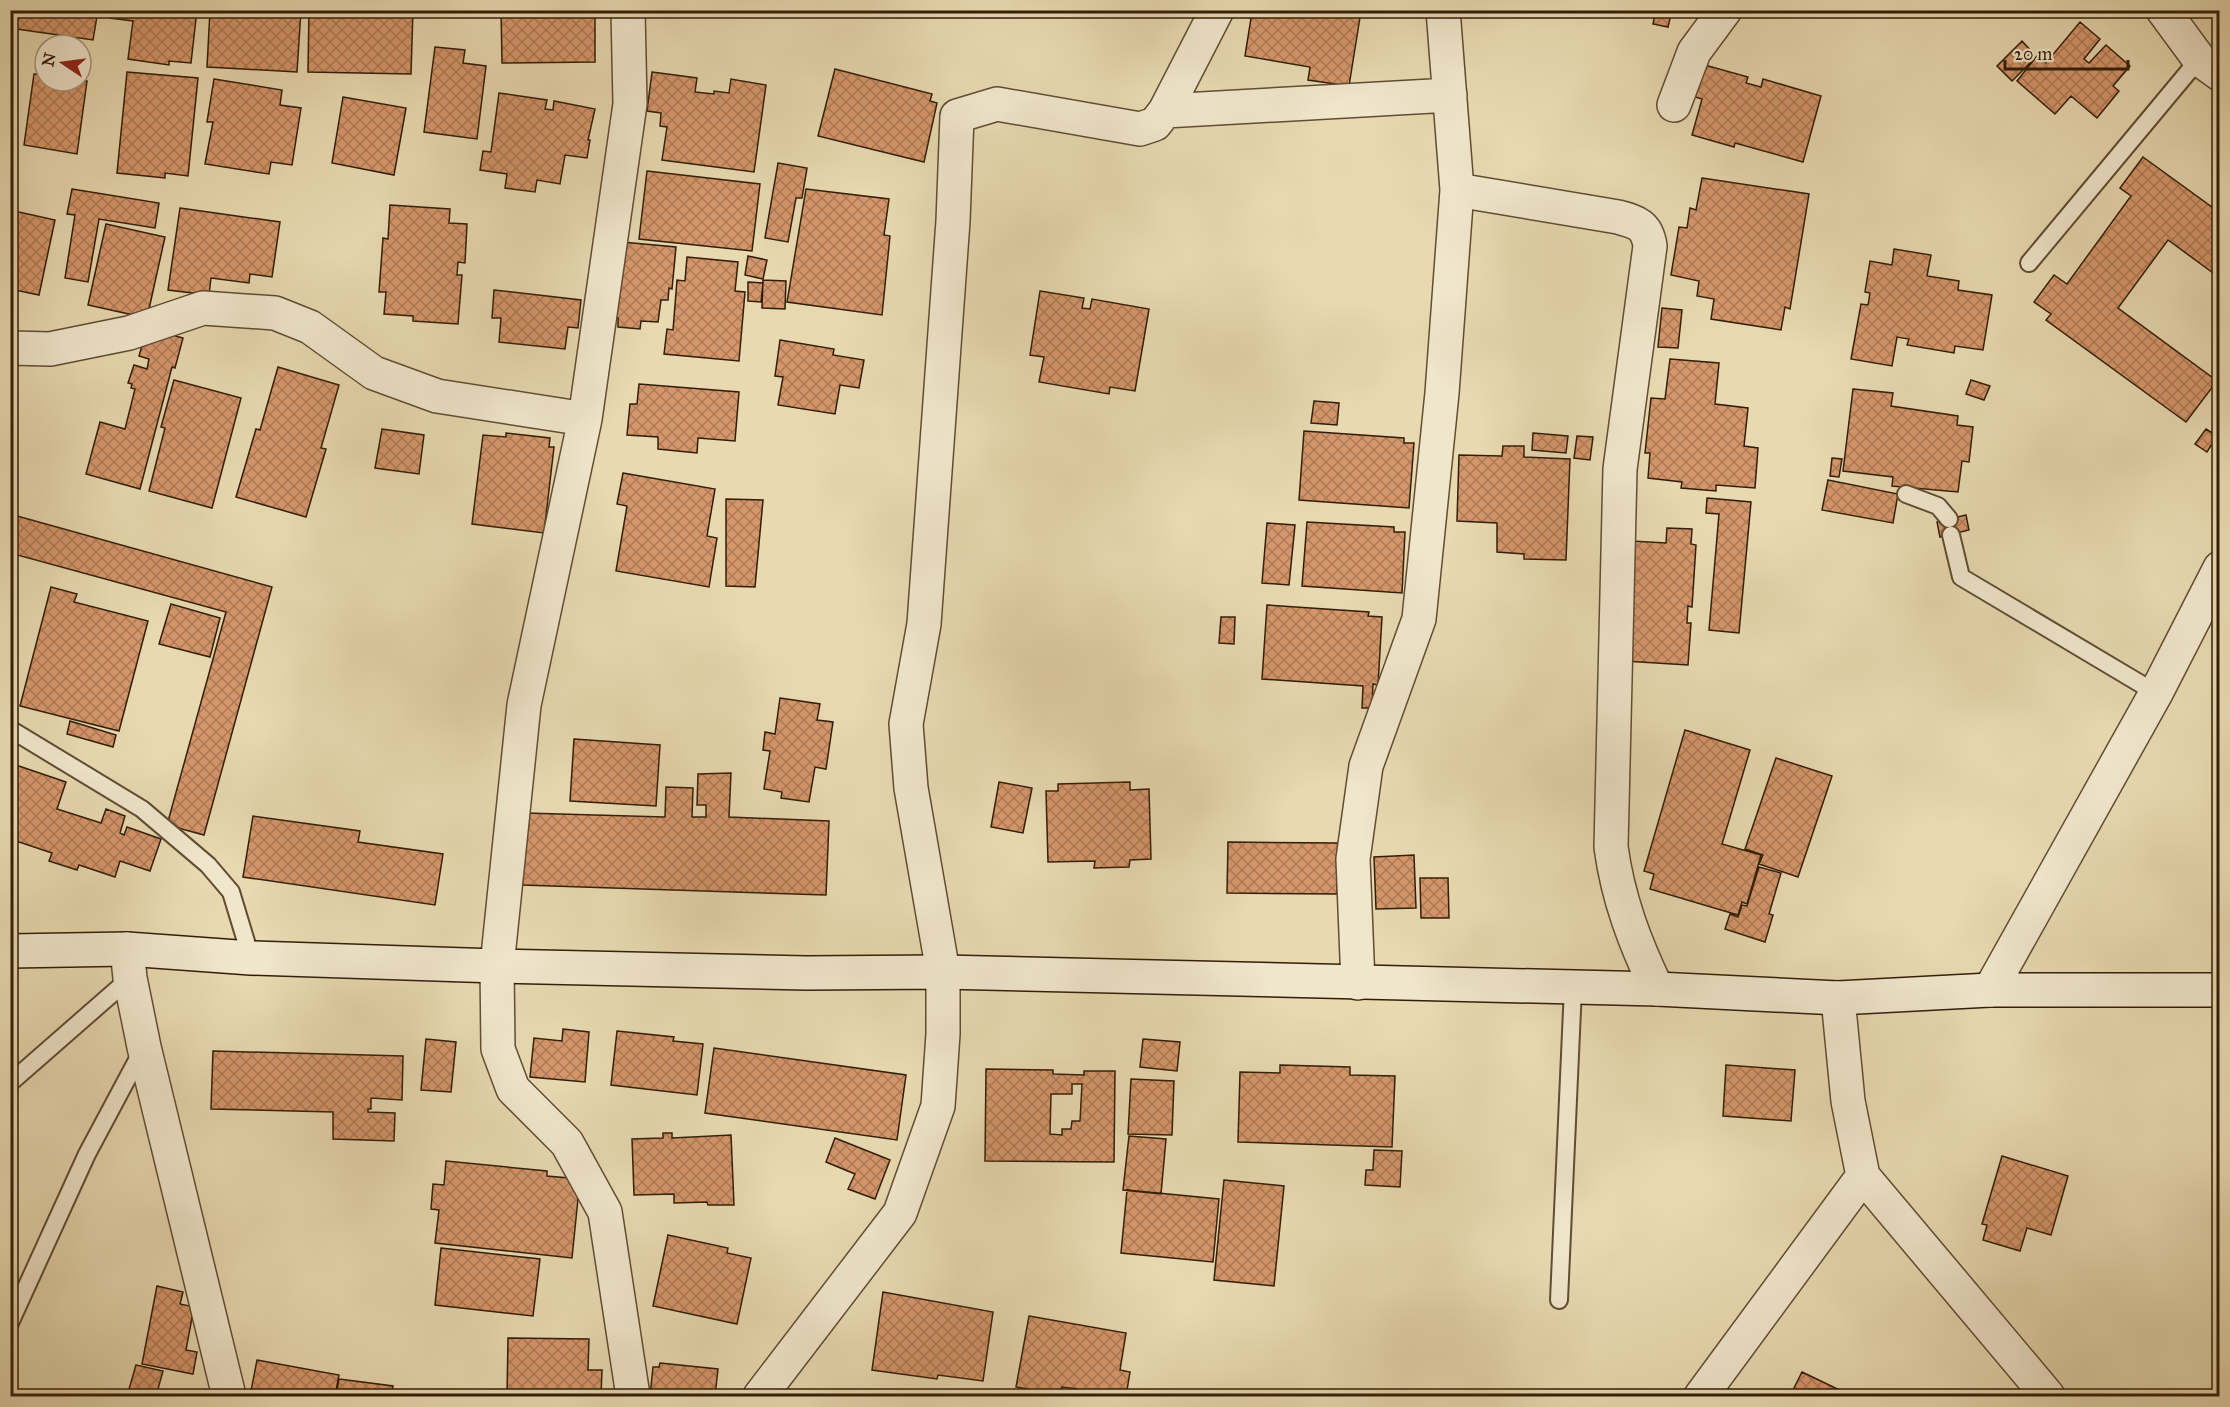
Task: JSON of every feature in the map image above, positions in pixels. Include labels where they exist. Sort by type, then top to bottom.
[{"type":"street","points":[[628,10],[630,104],[608,241],[585,418],[524,705],[497,966],[498,1049],[513,1089],[567,1143],[605,1212],[633,1396]]},
{"type":"street","points":[[760,1396],[900,1213],[938,1106],[943,1034],[943,972],[911,788],[906,724],[924,624],[953,221],[957,116],[997,104],[1140,129],[1155,124],[1166,111],[1218,10]]},
{"type":"street","points":[[1358,983],[1353,859],[1366,766],[1419,619],[1442,393],[1457,190],[1443,10]]},
{"type":"street","points":[[1674,105],[1694,52],[1725,10]]},
{"type":"street","points":[[2163,10],[2209,66]]},
{"type":"street","points":[[1166,111],[1450,95]]},
{"type":"street","points":[[1457,190],[1618,217],[1641,223],[1648,234],[1650,246],[1620,469],[1611,847],[1616,882],[1631,934],[1657,989]]},
{"type":"street","points":[[10,348],[50,349],[129,333],[203,308],[275,313],[310,327],[374,374],[437,396],[585,418]]},
{"type":"street","points":[[1990,990],[2156,693],[2220,568]]},
{"type":"street","points":[[10,951],[128,963],[251,958],[806,973],[943,972],[1657,989],[1838,998],[1990,990],[2220,990]]},
{"type":"street","points":[[128,963],[144,1047],[229,1396]]},
{"type":"street","points":[[1838,998],[1848,1101],[1863,1176],[2048,1396]]},
{"type":"street","points":[[1701,1396],[1863,1176]]},
{"type":"lane","points":[[2030,263],[2209,66]]},
{"type":"lane","points":[[1906,494],[1938,506],[1950,527],[1961,577],[2156,693]]},
{"type":"lane","points":[[10,729],[142,809],[208,865],[231,892],[251,958]]},
{"type":"lane","points":[[10,1083],[128,963]]},
{"type":"lane","points":[[1559,1300],[1573,988]]},
{"type":"lane","points":[[10,1323],[87,1154],[144,1047]]},
{"type":"building","points":[[10,10],[98,10],[93,40],[93,33],[45,33],[10,28]]},
{"type":"building","points":[[111,10],[197,10],[191,63],[169,61],[169,65],[128,59],[133,21],[110,18]]},
{"type":"building","points":[[210,10],[301,10],[297,72],[207,67]]},
{"type":"building","points":[[309,10],[413,10],[411,74],[308,72]]},
{"type":"building","points":[[501,10],[595,10],[595,62],[502,63]]},
{"type":"building","points":[[1239,10],[1387,10],[1387,15],[1361,11],[1349,86],[1308,80],[1310,67],[1245,56],[1251,18],[1238,15]]},
{"type":"building","points":[[1656,10],[1671,14],[1668,27],[1653,24]]},
{"type":"building","points":[[2080,22],[2100,39],[2084,59],[2089,63],[2106,45],[2130,66],[2113,86],[2119,91],[2097,118],[2071,96],[2055,114],[2017,81],[2037,56],[2046,63]]},
{"type":"building","points":[[2022,41],[2032,52],[2026,57],[2031,62],[2012,81],[1997,66]]},
{"type":"building","points":[[435,47],[465,50],[463,63],[486,66],[477,139],[424,132]]},
{"type":"building","points":[[1701,64],[1748,77],[1746,83],[1761,87],[1763,79],[1821,96],[1803,162],[1735,143],[1734,147],[1692,135],[1702,99],[1692,96]]},
{"type":"building","points":[[835,69],[932,94],[930,101],[937,103],[924,162],[818,136]]},
{"type":"building","points":[[127,72],[198,78],[188,176],[165,173],[165,178],[117,173]]},
{"type":"building","points":[[652,72],[697,78],[695,92],[729,93],[731,79],[766,85],[754,172],[662,160],[667,127],[660,126],[661,113],[647,111]]},
{"type":"building","points":[[214,79],[282,90],[280,105],[301,108],[292,165],[271,162],[269,174],[205,164],[213,122],[207,122]]},
{"type":"building","points":[[33,81],[33,93],[85,93],[77,154],[24,145]]},
{"type":"building","points":[[499,93],[547,100],[545,109],[553,110],[554,101],[595,109],[588,140],[590,140],[587,158],[565,155],[560,184],[537,180],[535,192],[505,188],[507,174],[480,170],[483,151],[491,152]]},
{"type":"building","points":[[343,97],[406,108],[394,175],[332,163]]},
{"type":"building","points":[[2143,157],[2220,213],[2220,278],[2168,240],[2118,308],[2217,381],[2186,422],[2046,320],[2051,314],[2034,302],[2054,275],[2067,284],[2131,196],[2120,188]]},
{"type":"building","points":[[778,163],[807,168],[802,198],[796,198],[788,242],[765,238]]},
{"type":"building","points":[[647,171],[760,184],[752,251],[639,239]]},
{"type":"building","points":[[1702,178],[1809,194],[1790,309],[1785,307],[1781,330],[1711,319],[1714,299],[1697,296],[1699,281],[1671,275],[1679,227],[1687,228],[1690,208],[1696,210]]},
{"type":"building","points":[[72,189],[159,203],[155,228],[99,219],[88,282],[65,278],[75,215],[67,214]]},
{"type":"building","points":[[806,189],[889,199],[884,235],[890,236],[882,315],[787,302]]},
{"type":"building","points":[[390,205],[450,209],[449,223],[467,224],[465,263],[458,262],[457,275],[462,275],[458,324],[413,321],[413,316],[384,314],[386,292],[379,292],[383,238],[388,239]]},
{"type":"building","points":[[180,208],[280,222],[272,277],[250,274],[249,283],[211,278],[209,295],[168,290]]},
{"type":"building","points":[[10,210],[55,220],[39,295],[10,289]]},
{"type":"building","points":[[106,224],[165,237],[147,318],[88,305]]},
{"type":"building","points":[[622,242],[676,247],[672,289],[669,288],[668,300],[661,300],[658,322],[641,321],[640,329],[618,327],[618,318],[615,317]]},
{"type":"building","points":[[1894,249],[1931,255],[1927,276],[1959,281],[1958,290],[1992,295],[1983,350],[1955,346],[1954,353],[1907,345],[1909,339],[1897,337],[1892,366],[1851,359],[1861,304],[1868,305],[1870,293],[1865,292],[1870,261],[1892,265]]},
{"type":"building","points":[[748,256],[767,260],[763,279],[745,275]]},
{"type":"building","points":[[687,257],[738,262],[735,291],[745,292],[739,361],[664,354],[667,329],[673,330],[677,280],[685,281]]},
{"type":"building","points":[[763,280],[786,281],[785,309],[762,308]]},
{"type":"building","points":[[748,282],[763,283],[761,302],[748,301]]},
{"type":"building","points":[[494,290],[581,300],[578,328],[568,327],[565,349],[499,342],[501,318],[492,318]]},
{"type":"building","points":[[1040,291],[1084,298],[1082,308],[1090,309],[1092,299],[1149,309],[1135,391],[1110,387],[1109,394],[1039,382],[1044,357],[1030,355]]},
{"type":"building","points":[[1662,308],[1682,310],[1678,348],[1658,347]]},
{"type":"building","points":[[147,328],[183,338],[175,368],[172,367],[140,489],[86,474],[100,422],[125,429],[135,389],[131,388],[132,384],[128,383],[134,365],[147,369],[149,359],[139,356]]},
{"type":"building","points":[[780,340],[834,349],[833,355],[864,360],[859,388],[840,385],[835,414],[778,405],[783,377],[775,376]]},
{"type":"building","points":[[1670,359],[1719,363],[1715,404],[1748,408],[1744,446],[1758,448],[1755,488],[1716,485],[1716,491],[1681,488],[1682,482],[1648,478],[1650,453],[1645,453],[1651,398],[1665,399]]},
{"type":"building","points":[[278,367],[339,385],[321,448],[326,449],[306,517],[236,497],[256,429],[260,430]]},
{"type":"building","points":[[174,380],[241,398],[212,508],[149,491],[165,428],[161,427]]},
{"type":"building","points":[[1971,380],[1990,386],[1984,400],[1966,394]]},
{"type":"building","points":[[639,384],[739,392],[735,441],[698,438],[697,453],[658,449],[658,437],[627,435],[630,404],[637,404]]},
{"type":"building","points":[[1853,389],[1893,393],[1891,406],[1958,416],[1957,425],[1973,427],[1969,462],[1962,461],[1958,492],[1892,486],[1893,477],[1843,471]]},
{"type":"building","points":[[1314,401],[1339,403],[1337,425],[1311,423]]},
{"type":"building","points":[[382,429],[424,435],[419,474],[375,468]]},
{"type":"building","points":[[2206,429],[2217,436],[2207,452],[2195,444]]},
{"type":"building","points":[[1304,431],[1404,438],[1404,443],[1414,443],[1409,508],[1299,500]]},
{"type":"building","points":[[506,433],[550,438],[549,447],[554,447],[544,533],[472,524],[483,435],[506,437]]},
{"type":"building","points":[[1533,433],[1568,436],[1566,453],[1532,450]]},
{"type":"building","points":[[1577,436],[1593,437],[1590,460],[1574,458]]},
{"type":"building","points":[[1503,446],[1524,446],[1524,457],[1570,459],[1566,560],[1524,559],[1524,554],[1497,552],[1497,523],[1457,521],[1459,455],[1502,456]]},
{"type":"building","points":[[1832,458],[1842,459],[1839,477],[1830,476]]},
{"type":"building","points":[[623,473],[715,489],[707,536],[717,538],[709,587],[616,571],[627,506],[617,504]]},
{"type":"building","points":[[1828,480],[1898,494],[1893,523],[1822,510]]},
{"type":"building","points":[[1707,498],[1751,502],[1739,633],[1709,630],[1719,514],[1706,513]]},
{"type":"building","points":[[726,499],[763,500],[755,587],[726,586]]},
{"type":"building","points":[[10,514],[272,587],[204,835],[167,825],[226,612],[10,553]]},
{"type":"building","points":[[1966,515],[1969,530],[1940,537],[1937,522]]},
{"type":"building","points":[[1307,522],[1394,527],[1394,532],[1405,532],[1402,593],[1302,586]]},
{"type":"building","points":[[1267,523],[1295,525],[1289,585],[1262,583]]},
{"type":"building","points":[[1667,528],[1692,529],[1691,544],[1696,545],[1692,607],[1688,606],[1687,623],[1691,623],[1688,665],[1624,661],[1632,541],[1666,543]]},
{"type":"building","points":[[51,587],[77,594],[74,602],[148,621],[119,731],[20,706]]},
{"type":"building","points":[[171,604],[220,618],[210,657],[159,644]]},
{"type":"building","points":[[1267,605],[1369,612],[1368,616],[1382,617],[1378,685],[1373,684],[1372,708],[1362,708],[1363,686],[1262,679]]},
{"type":"building","points":[[1221,617],[1235,617],[1234,644],[1219,643]]},
{"type":"building","points":[[780,698],[820,704],[817,720],[833,722],[826,769],[815,767],[809,802],[781,798],[782,792],[764,789],[770,751],[763,750],[765,732],[775,734]]},
{"type":"building","points":[[70,721],[116,735],[113,747],[67,734]]},
{"type":"building","points":[[1685,730],[1750,750],[1722,844],[1761,855],[1747,904],[1742,902],[1738,915],[1650,889],[1654,874],[1644,871]]},
{"type":"building","points":[[574,739],[660,745],[656,806],[570,801]]},
{"type":"building","points":[[1776,758],[1832,776],[1798,877],[1759,864],[1763,855],[1745,849]]},
{"type":"building","points":[[10,763],[66,782],[57,809],[101,823],[106,809],[125,816],[120,833],[124,835],[127,827],[161,839],[150,871],[120,861],[115,877],[79,865],[77,870],[49,861],[52,853],[10,839]]},
{"type":"building","points":[[731,773],[729,817],[829,821],[826,895],[522,885],[525,813],[665,817],[666,787],[693,788],[692,817],[706,817],[706,805],[697,805],[698,774]]},
{"type":"building","points":[[999,782],[1032,788],[1023,833],[991,827]]},
{"type":"building","points":[[1130,782],[1130,790],[1149,789],[1151,859],[1130,860],[1129,867],[1094,868],[1095,861],[1048,862],[1046,791],[1058,791],[1058,784]]},
{"type":"building","points":[[253,816],[360,831],[358,842],[443,854],[435,905],[243,877]]},
{"type":"building","points":[[1228,842],[1338,843],[1337,894],[1227,893]]},
{"type":"building","points":[[1414,855],[1416,908],[1376,909],[1374,857]]},
{"type":"building","points":[[1759,867],[1781,873],[1769,914],[1773,915],[1765,942],[1725,929],[1730,914],[1738,917],[1742,905],[1747,906]]},
{"type":"building","points":[[1420,878],[1448,878],[1449,918],[1421,918]]},
{"type":"building","points":[[563,1029],[589,1032],[585,1082],[530,1077],[534,1038],[562,1041]]},
{"type":"building","points":[[617,1031],[674,1037],[673,1041],[703,1044],[697,1095],[611,1085]]},
{"type":"building","points":[[426,1039],[456,1042],[451,1092],[421,1090]]},
{"type":"building","points":[[1143,1039],[1180,1042],[1177,1071],[1140,1067]]},
{"type":"building","points":[[714,1048],[906,1075],[897,1140],[705,1113]]},
{"type":"building","points":[[213,1051],[403,1056],[402,1100],[371,1098],[371,1109],[368,1109],[368,1112],[395,1113],[394,1141],[333,1139],[333,1112],[211,1109]]},
{"type":"building","points":[[1280,1065],[1350,1067],[1350,1075],[1395,1076],[1392,1147],[1238,1142],[1240,1072],[1280,1073]]},
{"type":"building","points":[[1726,1065],[1795,1070],[1791,1121],[1723,1116]]},
{"type":"building","points":[[986,1069],[1053,1070],[1053,1074],[1084,1075],[1084,1071],[1115,1071],[1114,1162],[985,1161]],"holes":[[[1072,1084],[1082,1084],[1080,1121],[1072,1121],[1071,1129],[1062,1129],[1062,1135],[1050,1134],[1051,1094],[1072,1094]]]},
{"type":"building","points":[[1131,1079],[1174,1081],[1172,1135],[1128,1134]]},
{"type":"building","points":[[663,1133],[672,1133],[672,1138],[731,1135],[734,1205],[708,1205],[707,1202],[674,1203],[674,1194],[634,1195],[632,1139],[663,1138]]},
{"type":"building","points":[[1129,1136],[1166,1139],[1161,1194],[1123,1190]]},
{"type":"building","points":[[835,1138],[890,1160],[875,1199],[848,1189],[855,1174],[826,1162]]},
{"type":"building","points":[[1374,1150],[1402,1151],[1400,1187],[1365,1185],[1366,1170],[1373,1170]]},
{"type":"building","points":[[2002,1156],[2068,1176],[2051,1235],[2027,1228],[2020,1251],[1983,1240],[1987,1225],[1982,1224]]},
{"type":"building","points":[[446,1161],[547,1171],[547,1176],[580,1179],[572,1258],[435,1243],[439,1210],[431,1209],[433,1184],[444,1185]]},
{"type":"building","points":[[1224,1180],[1284,1186],[1274,1286],[1214,1280]]},
{"type":"building","points":[[1127,1190],[1219,1199],[1213,1262],[1121,1253]]},
{"type":"building","points":[[668,1235],[728,1248],[727,1253],[751,1258],[737,1324],[653,1306]]},
{"type":"building","points":[[441,1248],[540,1259],[533,1316],[435,1305]]},
{"type":"building","points":[[157,1286],[183,1292],[180,1304],[194,1307],[186,1350],[197,1352],[193,1374],[142,1364]]},
{"type":"building","points":[[883,1292],[993,1312],[983,1381],[938,1375],[937,1379],[872,1370]]},
{"type":"building","points":[[1029,1316],[1126,1333],[1120,1370],[1130,1372],[1126,1396],[1076,1396],[1077,1389],[1062,1387],[1061,1395],[1016,1387]]},
{"type":"building","points":[[508,1338],[589,1339],[588,1370],[602,1370],[601,1396],[507,1396]]},
{"type":"building","points":[[257,1360],[339,1375],[335,1396],[250,1396]]},
{"type":"building","points":[[660,1363],[718,1369],[715,1396],[650,1396],[653,1367],[659,1367]]},
{"type":"building","points":[[136,1365],[163,1371],[156,1396],[127,1396]]},
{"type":"building","points":[[1802,1372],[1852,1396],[1790,1396]]},
{"type":"building","points":[[339,1379],[393,1386],[391,1396],[336,1396]]}]
